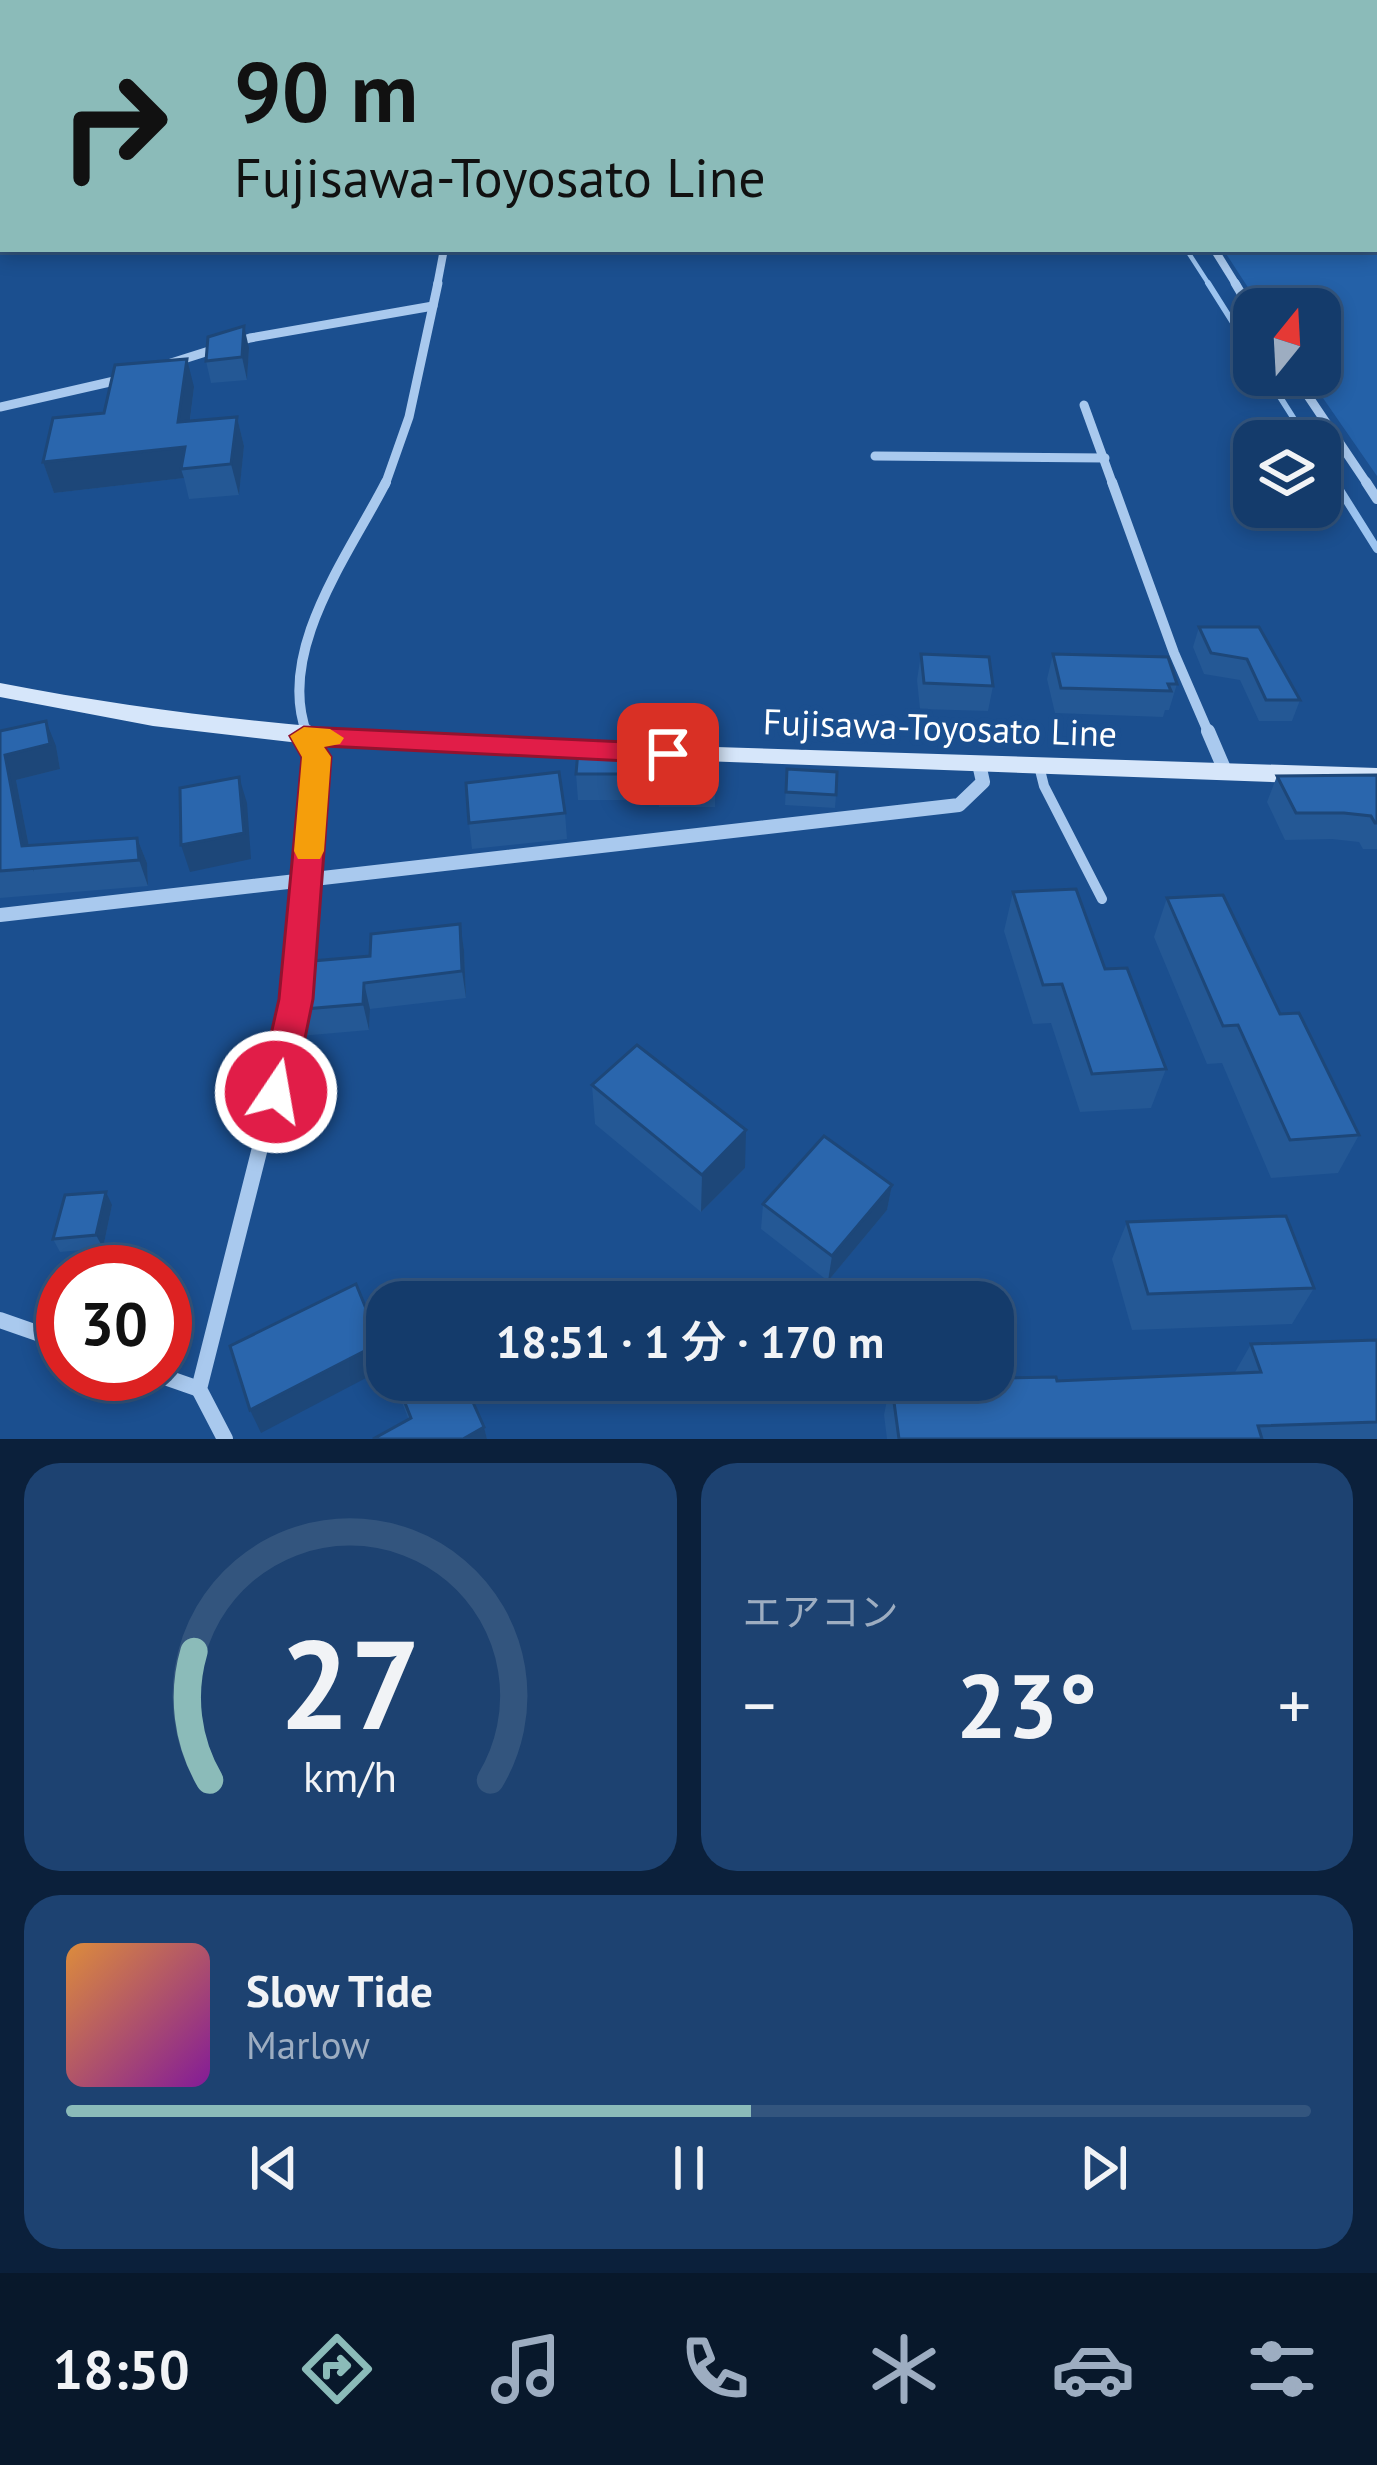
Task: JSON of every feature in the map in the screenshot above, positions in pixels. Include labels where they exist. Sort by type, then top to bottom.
[{"type":"main road","name":"Fujisawa-Toyosato Line","points":[[0,691],[205,725],[304,736],[648,753],[1377,777]]},
{"type":"street","points":[[226,1439],[200,1389],[266,1139],[296,999],[316,757],[298,711],[312,626],[402,444],[443,252]]},
{"type":"street","points":[[1216,252],[1238,288]]},
{"type":"street","points":[[162,366],[250,338],[433,306]]},
{"type":"street","points":[[0,406],[99,387],[141,373]]},
{"type":"street","points":[[1308,396],[1377,499]]},
{"type":"street","points":[[1084,405],[1174,653],[1226,772]]},
{"type":"street","points":[[874,456],[1105,458]]},
{"type":"street","points":[[0,915],[959,805],[983,782],[979,764]]},
{"type":"street","points":[[0,1320],[36,1333]]},
{"type":"street","points":[[192,1386],[200,1389]]},
{"type":"lane","points":[[1039,766],[1044,786],[1102,899]]},
{"type":"shaded area","points":[[1225,252],[1377,252],[1377,476],[1322,396],[1341,396],[1341,288],[1248,288]]},
{"type":"building","points":[[244,326],[242,357],[206,361],[208,337]]},
{"type":"building","points":[[187,359],[178,422],[237,417],[231,464],[181,469],[185,447],[43,462],[53,418],[104,413],[115,365]]},
{"type":"building","points":[[1199,627],[1259,627],[1300,700],[1266,700],[1247,659],[1211,653]]},
{"type":"building","points":[[921,654],[989,657],[993,686],[924,683]]},
{"type":"building","points":[[1053,654],[1168,657],[1177,684],[1168,684],[1171,691],[1061,688]]},
{"type":"building","points":[[46,721],[50,744],[5,755],[22,846],[137,838],[139,860],[0,871],[0,731]]},
{"type":"building","points":[[578,751],[715,751],[715,781],[658,781],[659,774],[576,774]]},
{"type":"building","points":[[787,769],[837,772],[836,795],[786,792]]},
{"type":"building","points":[[559,772],[565,813],[469,823],[466,783]]},
{"type":"building","points":[[1377,775],[1377,823],[1371,816],[1296,813],[1277,776]]},
{"type":"building","points":[[239,777],[244,833],[181,845],[180,788]]},
{"type":"building","points":[[1076,889],[1105,969],[1127,968],[1166,1069],[1092,1074],[1062,984],[1043,985],[1013,892]]},
{"type":"building","points":[[1223,895],[1280,1014],[1299,1013],[1359,1135],[1290,1140],[1238,1025],[1223,1026],[1167,898]]},
{"type":"building","points":[[460,924],[462,971],[364,983],[363,1004],[292,1010],[301,962],[370,956],[371,934]]},
{"type":"building","points":[[637,1045],[746,1130],[702,1175],[592,1085]]},
{"type":"building","points":[[824,1136],[892,1185],[832,1256],[763,1204]]},
{"type":"building","points":[[106,1192],[96,1235],[53,1239],[65,1195]]},
{"type":"building","points":[[1286,1216],[1314,1288],[1148,1294],[1127,1222]]},
{"type":"building","points":[[356,1284],[366,1309],[366,1350],[250,1410],[230,1346]]},
{"type":"building","points":[[1377,1340],[1377,1422],[1258,1426],[1262,1439],[899,1439],[894,1401],[1014,1401],[1014,1378],[1056,1377],[1057,1381],[1261,1372],[1251,1344]]},
{"type":"building","points":[[404,1401],[472,1401],[484,1427],[463,1439],[373,1439],[411,1418]]},
{"type":"waterway","points":[[1188,252],[1210,286]]},
{"type":"waterway","points":[[1208,283],[1233,323]]},
{"type":"waterway","points":[[1279,396],[1295,420]]},
{"type":"waterway","points":[[1341,492],[1377,549]]},
{"type":"slow traffic","points":[[309,851],[316,757],[304,736],[330,738]]},
{"type":"route","points":[[276,1092],[296,999],[316,757],[304,736],[668,754]]}]
